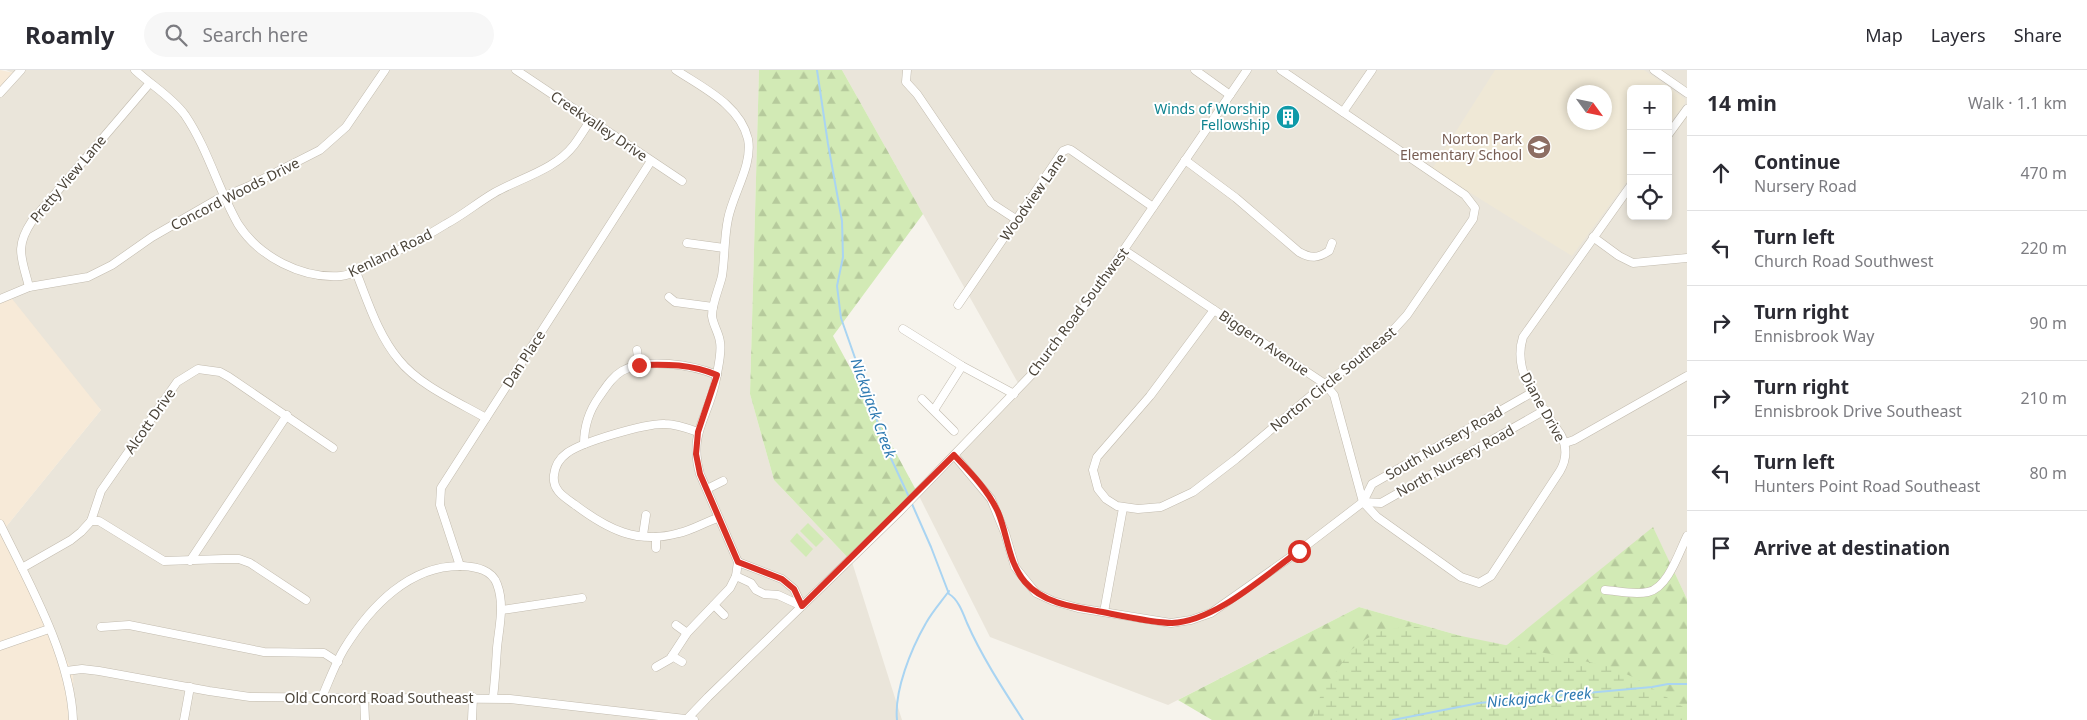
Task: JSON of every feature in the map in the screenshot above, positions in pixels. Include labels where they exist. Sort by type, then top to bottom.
[{"type":"street","points":[[0,93],[21,70]]},
{"type":"street","name":"Kenland Road","points":[[135,70],[184,114],[226,196],[239,226],[254,243],[269,255],[288,266],[323,276],[343,276],[409,246],[461,216],[493,193],[539,171],[562,157],[574,146],[591,120]]},
{"type":"street","name":"Concord Woods Drive","points":[[0,298],[29,287],[88,277],[112,265],[152,237],[189,216],[320,150],[334,140],[359,110],[384,70]]},
{"type":"street","name":"Creekvalley Drive","points":[[516,70],[682,181]]},
{"type":"street","points":[[656,667],[664,664],[672,656],[687,633],[730,588],[736,576],[738,562],[697,464],[696,444],[698,432],[717,375],[721,350],[712,318],[713,307],[722,274],[728,220],[734,195],[747,168],[748,140],[737,115],[719,99],[676,70]]},
{"type":"street","points":[[907,70],[906,82],[917,94],[991,203],[1017,220]]},
{"type":"street","points":[[1195,70],[1230,95]]},
{"type":"street","name":"Church Road Southwest","points":[[689,720],[708,697],[927,484],[1051,353],[1247,70]]},
{"type":"street","name":"Norton Circle Southeast","points":[[1123,508],[1143,509],[1161,507],[1193,492],[1236,459],[1325,384],[1386,338],[1398,327],[1419,300],[1473,219],[1475,213],[1472,204],[1465,196],[1281,70]]},
{"type":"street","points":[[1343,112],[1372,70]]},
{"type":"street","points":[[1654,70],[1687,93]]},
{"type":"street","name":"Pretty View Lane","points":[[29,287],[21,255],[20,244],[23,235],[32,221],[149,84]]},
{"type":"street","points":[[1671,130],[1687,109]]},
{"type":"street","name":"Woodview Lane","points":[[958,305],[1060,156],[1068,149],[1153,207]]},
{"type":"street","points":[[1185,160],[1215,181],[1303,255],[1319,257],[1330,251],[1332,243]]},
{"type":"street","name":"Dan Place","points":[[460,566],[440,505],[441,488],[651,161]]},
{"type":"street","name":"Diane Drive","points":[[1363,502],[1377,517],[1461,577],[1479,583],[1492,576],[1560,471],[1565,459],[1565,443],[1525,378],[1520,364],[1519,349],[1523,338],[1627,190]]},
{"type":"street","points":[[1593,237],[1619,256],[1633,263],[1687,258]]},
{"type":"street","points":[[687,243],[724,248]]},
{"type":"street","name":"Biggern Avenue","points":[[1124,250],[1325,384],[1334,395],[1363,502]]},
{"type":"street","points":[[354,272],[358,277],[375,320],[399,361],[418,378],[486,418]]},
{"type":"street","points":[[669,297],[675,302],[713,307]]},
{"type":"street","points":[[1104,612],[1123,508],[1106,499],[1098,489],[1093,470],[1097,457],[1150,396],[1214,310]]},
{"type":"street","points":[[902,330],[1014,394]]},
{"type":"street","points":[[637,350],[639,365]]},
{"type":"street","points":[[584,444],[584,433],[590,414],[611,380],[623,370],[639,365],[670,364],[690,366],[717,375]]},
{"type":"street","points":[[934,410],[962,366]]},
{"type":"street","name":"Alcott Drive","points":[[22,568],[71,540],[91,521],[101,491],[177,382],[198,368],[220,372],[333,448]]},
{"type":"street","points":[[1565,443],[1574,440],[1687,376]]},
{"type":"street","name":"South Nursery Road","points":[[1363,502],[1372,484],[1533,392]]},
{"type":"street","points":[[922,399],[954,431]]},
{"type":"street","name":"North Nursery Road","points":[[1363,502],[1381,503],[1545,410]]},
{"type":"street","points":[[190,561],[287,416]]},
{"type":"street","points":[[698,432],[676,425],[654,424],[584,444],[571,450],[560,460],[554,479],[557,490],[597,522],[632,536],[656,537],[680,533],[718,518]]},
{"type":"street","points":[[954,455],[991,499],[1003,527],[1015,567],[1036,593],[1070,606],[1171,623],[1191,620],[1211,613],[1291,557],[1363,502]]},
{"type":"street","points":[[707,489],[723,481]]},
{"type":"street","points":[[643,536],[646,515]]},
{"type":"street","points":[[91,521],[99,521],[164,561],[239,559],[250,563],[306,600]]},
{"type":"street","points":[[0,524],[22,568],[66,671],[74,720]]},
{"type":"street","points":[[1605,590],[1641,593],[1654,590],[1663,582],[1671,570],[1687,536]]},
{"type":"street","points":[[656,537],[656,548]]},
{"type":"street","points":[[738,562],[760,570],[788,584],[794,589],[802,606]]},
{"type":"street","points":[[322,697],[344,649],[378,604],[406,581],[439,568],[460,566],[483,569],[494,578],[499,590],[502,610],[493,698]]},
{"type":"street","points":[[751,583],[760,570]]},
{"type":"street","points":[[736,576],[751,583],[756,590],[764,594],[778,595],[802,606]]},
{"type":"street","points":[[502,610],[582,598]]},
{"type":"street","points":[[714,605],[724,615]]},
{"type":"street","points":[[676,624],[687,633]]},
{"type":"street","points":[[101,627],[129,625],[264,652],[324,654],[338,662]]},
{"type":"street","points":[[0,646],[49,629]]},
{"type":"street","points":[[672,656],[682,662]]},
{"type":"street","name":"Old Concord Road Southeast","points":[[66,671],[90,670],[250,697],[493,698],[689,720]]},
{"type":"street","points":[[184,720],[190,687]]},
{"type":"street","points":[[364,697],[365,720]]},
{"type":"street","points":[[472,720],[473,697]]},
{"type":"shaded area","points":[[0,70],[14,73],[0,93]]},
{"type":"shaded area","points":[[6,70],[759,70],[750,394],[774,480],[852,562],[902,720],[74,720],[46,621],[1,533],[101,410],[0,298],[0,93],[13,73]]},
{"type":"shaded area","points":[[842,70],[1687,70],[1687,599],[1653,528],[1503,648],[1359,607],[1168,705],[990,637],[917,492],[1018,383]]},
{"type":"shaded area","name":"Norton Park Elementary School","points":[[1495,70],[1644,70],[1665,85],[1627,85],[1627,181],[1572,256],[1432,169]]},
{"type":"shaded area","name":"Norton Park Elementary School","points":[[1672,90],[1685,99],[1685,103],[1672,120]]},
{"type":"shaded area","points":[[9,295],[101,410],[1,533],[73,672],[74,720],[0,720],[0,298]]},
{"type":"green space","points":[[759,70],[842,70],[923,214],[833,336],[917,492],[852,562],[774,480],[750,394]]},
{"type":"green space","points":[[808,523],[824,539],[816,547],[800,531]]},
{"type":"green space","points":[[1653,527],[1687,599],[1687,720],[1212,720],[1178,700],[1359,607],[1503,648]]},
{"type":"green space","points":[[797,533],[813,549],[806,557],[790,541]]},
{"type":"green space","points":[[1412,626],[1608,666],[1635,678],[1683,707],[1687,710],[1687,720],[1311,720],[1322,692],[1351,650],[1383,630]]},
{"type":"waterway","name":"Nickajack Creek","points":[[817,70],[842,221],[843,257],[837,286],[841,318],[888,452],[909,497]]},
{"type":"waterway","name":"Nickajack Creek","points":[[912,504],[949,594],[958,603],[986,660],[1023,720]]},
{"type":"waterway","points":[[897,720],[898,696],[909,657],[928,619],[949,591]]},
{"type":"waterway","name":"Nickajack Creek","points":[[1393,720],[1479,703],[1668,684],[1687,684]]},
{"type":"place","name":"Winds of Worship Fellowship","points":[[1288,117]]},
{"type":"place","name":"Norton Park Elementary School","points":[[1539,147]]},
{"type":"route","points":[[639,365],[670,364],[690,366],[717,375],[698,432],[696,454],[700,474],[738,562],[782,579],[794,589],[802,606],[898,513],[954,455],[991,499],[998,514],[1015,567],[1024,581],[1036,593],[1053,601],[1078,608],[1171,623],[1191,620],[1211,613],[1299,551]]}]
